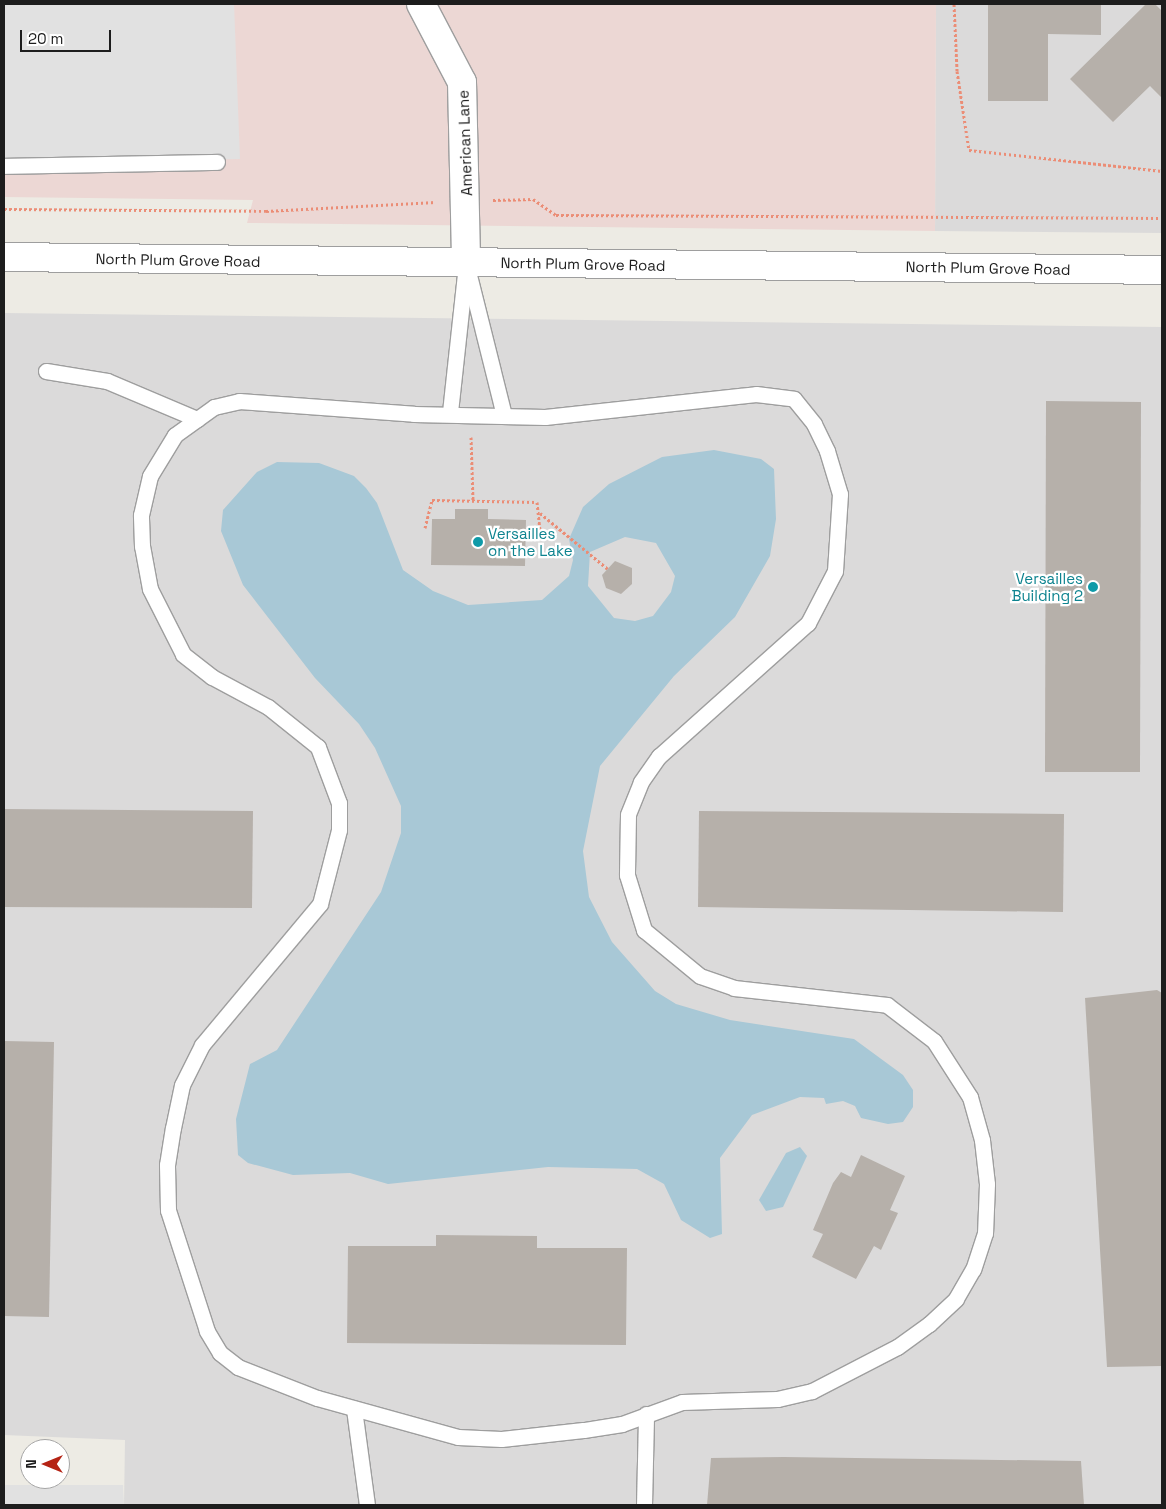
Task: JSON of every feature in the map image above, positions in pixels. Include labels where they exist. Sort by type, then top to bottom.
[{"type":"street","name":"American Lane","points":[[421,4],[462,82],[466,263]]},
{"type":"street","name":"North Plum Grove Road","points":[[4,257],[1162,270]]},
{"type":"lane","points":[[4,166],[217,162]]},
{"type":"lane","points":[[450,412],[466,263]]},
{"type":"lane","points":[[466,263],[504,415]]},
{"type":"lane","points":[[46,371],[107,381],[197,419]]},
{"type":"lane","points":[[756,394],[794,399],[814,424],[840,494],[835,571],[808,623],[659,756],[641,782],[628,815],[627,875],[644,930],[700,976],[734,988],[887,1005],[915,1025],[950,1061],[970,1097],[982,1140],[987,1184],[985,1233],[956,1299],[929,1324],[897,1347],[812,1391],[777,1399],[682,1402],[602,1427],[501,1439],[458,1437],[354,1409],[238,1367],[220,1353],[188,1277],[168,1210],[167,1165],[182,1085],[220,1019],[299,934],[320,904],[339,830],[331,772],[318,747],[268,707],[212,678],[183,654],[150,589],[141,515],[150,476],[175,435],[214,407],[239,401],[450,412],[545,417],[756,394]]},
{"type":"lane","points":[[354,1409],[367,1505]]},
{"type":"lane","points":[[644,1505],[646,1414]]},
{"type":"path","points":[[954,4],[956,71],[969,150],[1162,171]]},
{"type":"path","points":[[533,199],[556,215],[1162,218]]},
{"type":"path","points":[[4,209],[266,211],[420,202]]},
{"type":"path","points":[[470,413],[473,501]]},
{"type":"path","points":[[426,528],[432,500],[537,502],[540,513],[540,530]]},
{"type":"path","points":[[540,513],[568,532],[608,569]]},
{"type":"shaded area","points":[[4,4],[936,4],[935,231],[247,223],[253,200],[4,197]]},
{"type":"shaded area","points":[[4,4],[234,4],[240,159],[4,164]]},
{"type":"shaded area","points":[[936,4],[1162,4],[1162,233],[935,231]]},
{"type":"shaded area","name":"Versailles on the Lake","points":[[4,313],[1162,327],[1162,1505],[124,1505],[125,1440],[4,1435]]},
{"type":"shaded area","points":[[4,1485],[20,1485],[20,1489],[70,1489],[70,1485],[123,1485],[124,1505],[4,1505]]},
{"type":"water","points":[[714,450],[761,459],[774,469],[776,519],[770,556],[735,617],[674,676],[600,766],[583,851],[589,897],[612,942],[655,991],[676,1004],[730,1020],[854,1039],[903,1075],[913,1090],[913,1107],[903,1122],[888,1124],[861,1118],[855,1106],[843,1101],[826,1104],[824,1098],[800,1097],[752,1115],[720,1158],[722,1234],[710,1238],[681,1220],[664,1184],[637,1169],[548,1167],[388,1184],[350,1173],[293,1175],[248,1163],[238,1155],[236,1119],[250,1064],[277,1050],[381,892],[401,833],[401,806],[375,748],[359,724],[315,678],[243,585],[221,531],[223,510],[257,472],[277,462],[319,463],[354,476],[366,488],[377,503],[403,570],[433,591],[468,605],[542,600],[569,576],[573,560],[569,539],[583,507],[609,484],[662,457]],"holes":[[[625,537],[656,543],[675,576],[671,592],[653,616],[635,621],[614,618],[588,586],[590,552]]]},
{"type":"water","points":[[800,1147],[807,1156],[783,1207],[766,1211],[759,1200],[786,1153]]},
{"type":"building","points":[[988,4],[1101,4],[1101,35],[1048,34],[1048,101],[988,101]]},
{"type":"building","points":[[1146,4],[1155,4],[1162,11],[1162,98],[1150,86],[1113,122],[1070,79]]},
{"type":"building","name":"Versailles Building 2","points":[[1046,401],[1141,402],[1140,772],[1045,772]]},
{"type":"building","name":"Versailles on the Lake","points":[[455,509],[488,509],[488,519],[526,520],[525,566],[431,565],[432,519],[455,519]]},
{"type":"building","points":[[615,561],[632,568],[632,584],[621,594],[606,588],[602,575]]},
{"type":"building","points":[[4,809],[253,811],[252,908],[4,907]]},
{"type":"building","points":[[699,811],[1064,814],[1063,912],[698,907]]},
{"type":"building","points":[[1157,990],[1162,993],[1162,1366],[1107,1367],[1085,998]]},
{"type":"building","points":[[4,1041],[54,1042],[49,1317],[4,1316]]},
{"type":"building","points":[[861,1155],[905,1176],[890,1210],[898,1213],[881,1250],[874,1246],[856,1279],[812,1257],[823,1234],[813,1230],[833,1183],[841,1172],[851,1177]]},
{"type":"building","points":[[436,1235],[537,1236],[537,1248],[627,1248],[626,1345],[347,1343],[348,1246],[436,1246]]},
{"type":"building","points":[[784,1457],[1081,1461],[1084,1505],[707,1505],[711,1458]]},
{"type":"place","name":"Versailles on the Lake","points":[[478,542]]},
{"type":"place","name":"Versailles Building 2","points":[[1093,587]]}]
